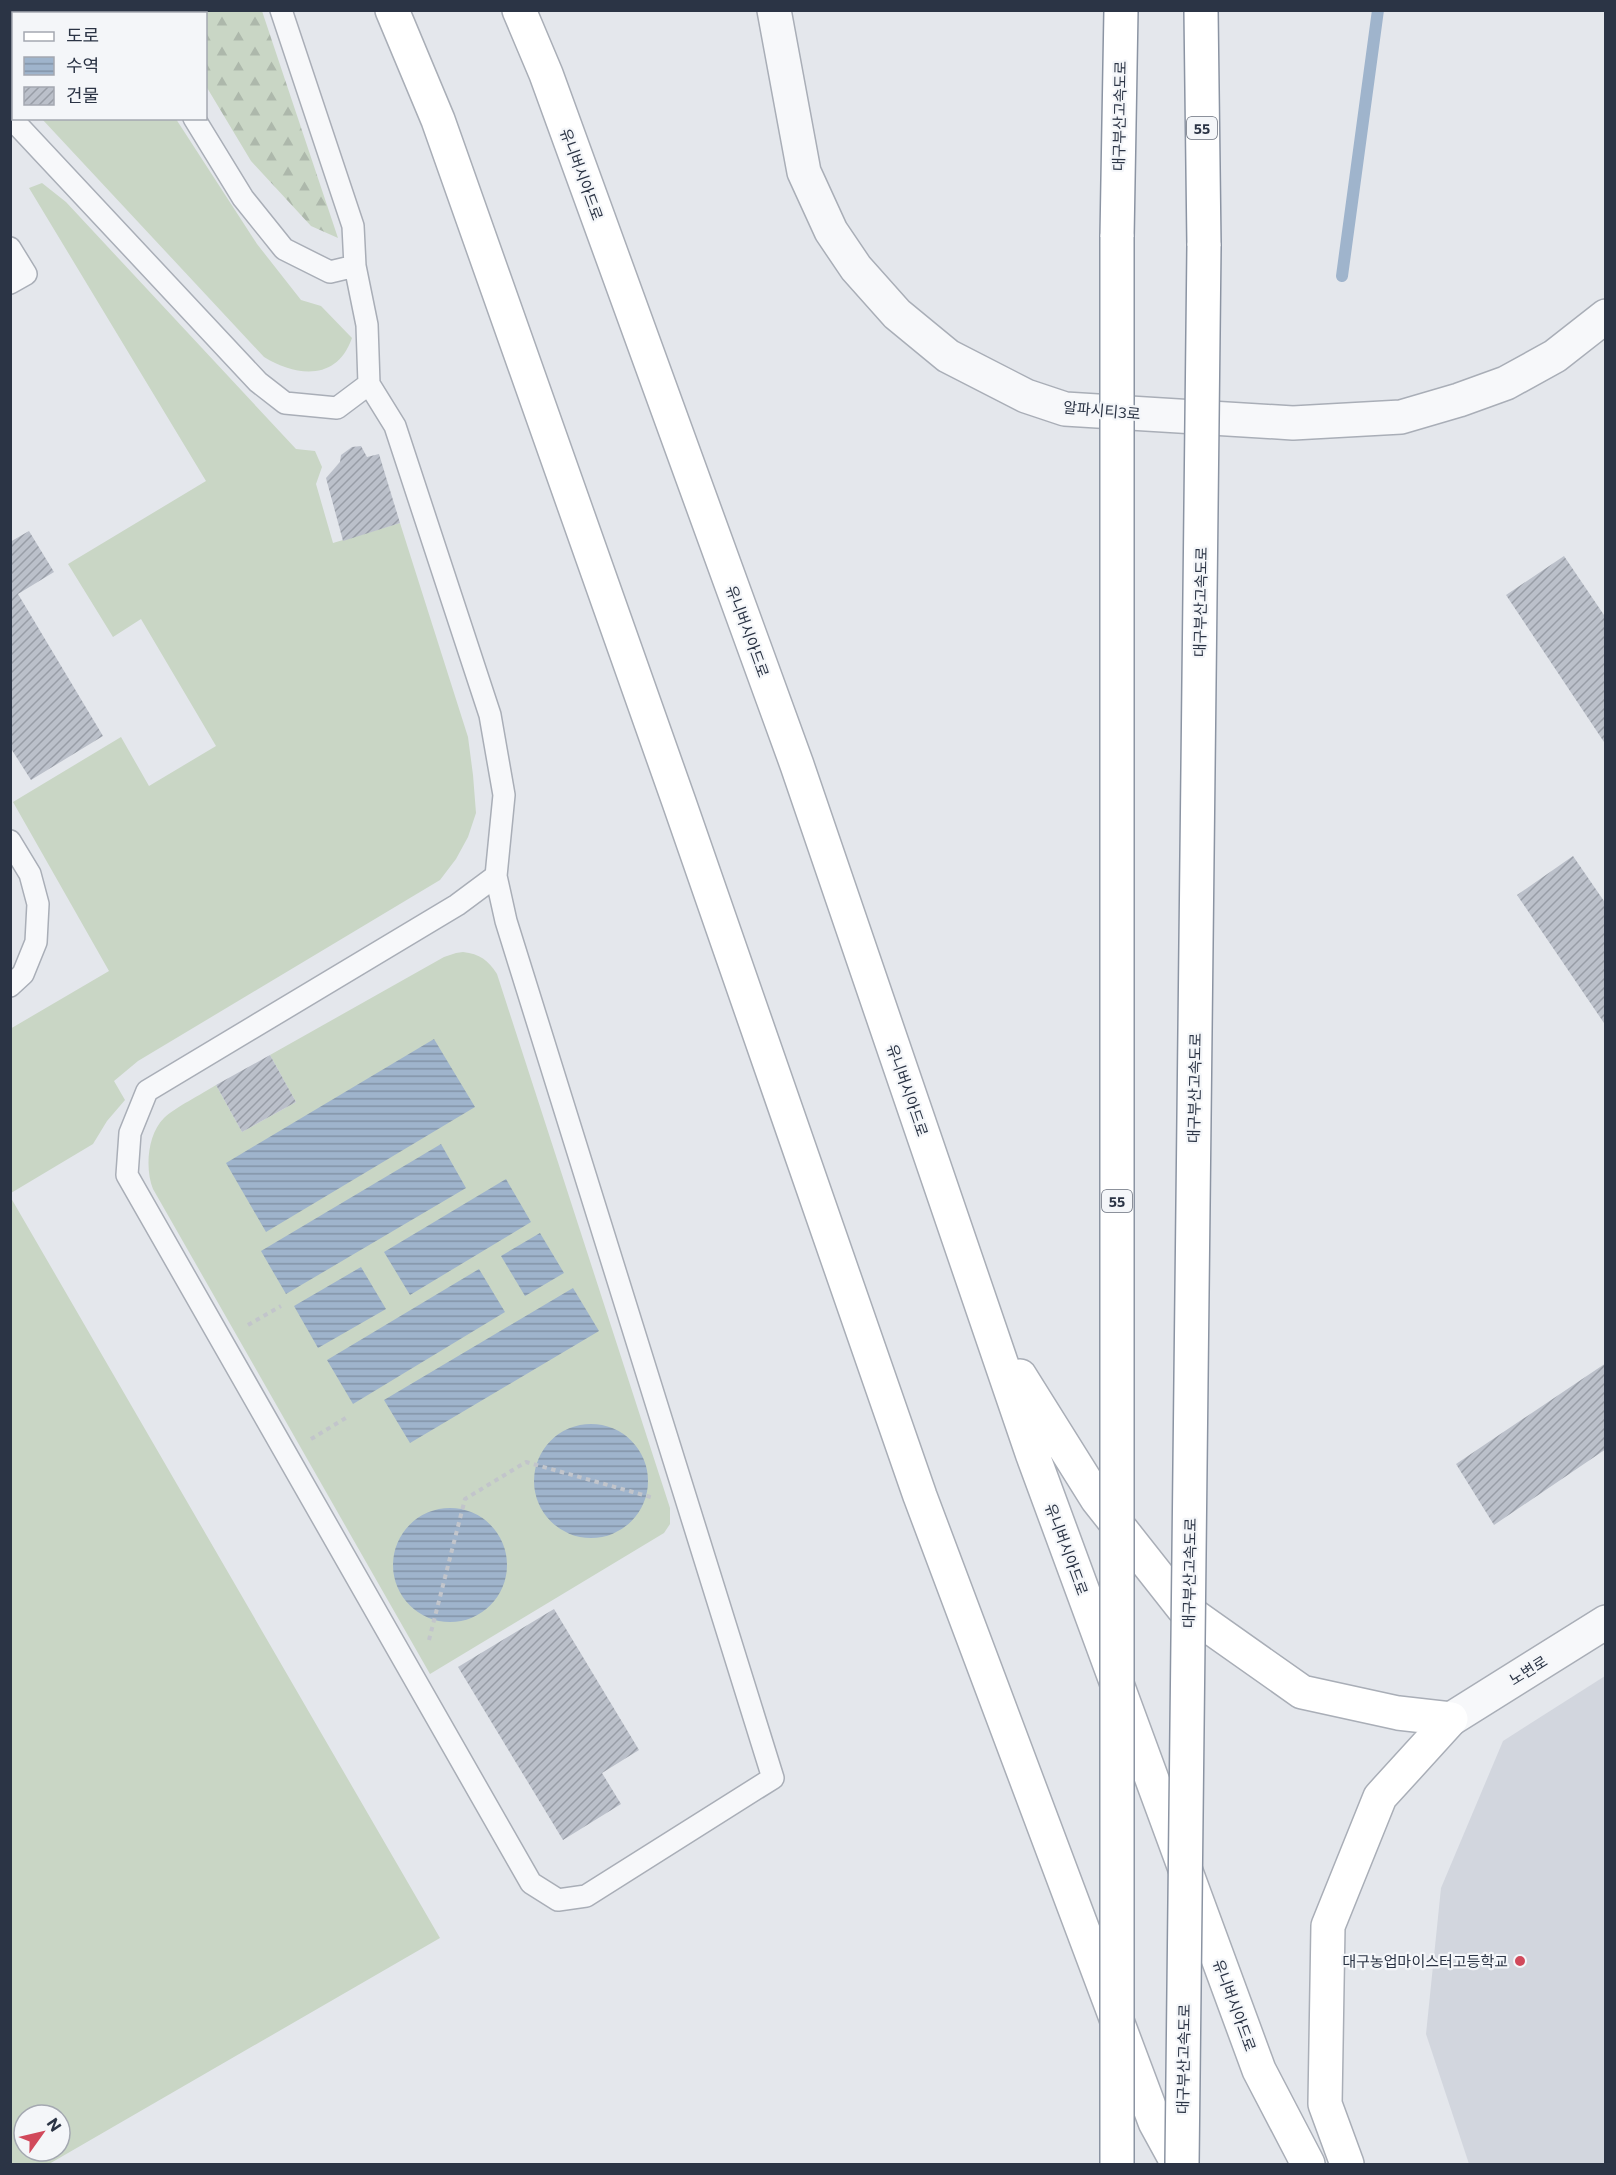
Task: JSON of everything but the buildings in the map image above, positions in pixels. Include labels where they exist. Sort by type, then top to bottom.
[{"type":"main road","points":[[392,10],[438,120],[683,813],[920,1496],[1155,2122],[1180,2164]]},
{"type":"main road","name":"유니버시아드로","points":[[519,10],[546,74],[797,765],[1036,1465],[1259,2070],[1308,2164]]},
{"type":"main road","name":"대구부산고속도로","points":[[1117,2164],[1117,237],[1121,10]]},
{"type":"main road","name":"대구부산고속도로","points":[[1180,2164],[1204,246],[1201,10]]},
{"type":"main road","points":[[990,1329],[1097,1499],[1183,1608],[1302,1692],[1398,1713],[1451,1719]]},
{"type":"main road","points":[[1347,2164],[1325,2104],[1328,1926],[1380,1797],[1451,1719]]},
{"type":"street","name":"알파시티3로","points":[[774,10],[804,172],[831,231],[856,268],[905,321],[948,356],[1026,396],[1065,409],[1293,423],[1401,417],[1506,383],[1555,356],[1605,316]]},
{"type":"street","name":"노변로","points":[[1451,1719],[1605,1622]]},
{"type":"lane","points":[[282,10],[353,225],[355,266],[368,325],[369,384],[395,426],[490,716],[504,795],[496,876],[510,933],[773,1778],[586,1896],[558,1900],[531,1883],[127,1175],[130,1133],[147,1091],[458,905],[496,876]]},
{"type":"lane","points":[[13,120],[258,382],[285,403],[337,408],[369,384]]},
{"type":"lane","points":[[195,120],[243,198],[284,249],[330,272],[355,266]]},
{"type":"lane","points":[[10,248],[26,274],[10,283]]},
{"type":"lane","points":[[10,841],[30,874],[38,904],[36,942],[23,974],[10,986]]},
{"type":"path","points":[[222,1341],[281,1306]]},
{"type":"path","points":[[286,1454],[349,1416]]},
{"type":"path","points":[[434,1619],[465,1499],[526,1462],[645,1496]]},
{"type":"shaded area","name":"대구농업마이스터고등학교","points":[[1605,1676],[1605,2164],[1469,2164],[1426,2034],[1441,1888],[1503,1741]]},
{"type":"green space","points":[[11,10],[108,10],[109,12],[12,12],[12,87],[10,85]]},
{"type":"green space","points":[[262,11],[338,238],[311,226],[251,161],[207,88],[207,12],[161,12]]},
{"type":"green space","points":[[43,120],[177,120],[257,244],[301,300],[321,306],[352,338],[337,362],[315,371],[290,369],[264,357]]},
{"type":"green space","points":[[42,183],[66,202],[296,449],[315,451],[322,467],[316,484],[333,543],[400,523],[468,737],[476,813],[468,837],[456,859],[440,880],[138,1061],[114,1081],[125,1100],[107,1121],[93,1144],[11,1193],[10,1029],[109,971],[13,802],[121,737],[149,786],[216,746],[141,619],[113,637],[68,564],[206,481],[29,188]]},
{"type":"green space","points":[[463,952],[483,958],[497,974],[670,1508],[670,1524],[664,1533],[430,1674],[153,1189],[148,1162],[154,1133],[164,1118],[216,1085],[242,1132],[296,1102],[270,1055],[444,957]]},
{"type":"green space","points":[[11,1198],[440,1938],[72,2151],[72,2103],[12,2103],[12,2163],[51,2163],[10,2164]]},
{"type":"water","points":[[434,1039],[475,1107],[266,1232],[226,1163]]},
{"type":"water","points":[[441,1144],[466,1188],[286,1294],[261,1251]]},
{"type":"water","points":[[506,1179],[531,1222],[410,1295],[384,1252]]},
{"type":"water","points":[[540,1233],[564,1273],[525,1296],[501,1256]]},
{"type":"water","points":[[361,1267],[386,1309],[318,1348],[294,1306]]},
{"type":"water","points":[[479,1269],[505,1312],[353,1404],[327,1360]]},
{"type":"water","points":[[573,1288],[599,1331],[410,1443],[384,1400]]},
{"type":"water","points":[[591,1424],[613,1429],[631,1441],[643,1459],[648,1481],[643,1503],[631,1521],[613,1533],[591,1538],[569,1533],[551,1521],[539,1503],[534,1481],[539,1459],[551,1441],[569,1429]]},
{"type":"water","points":[[450,1508],[472,1513],[490,1525],[502,1543],[507,1565],[502,1587],[490,1605],[472,1617],[450,1622],[428,1617],[410,1605],[398,1587],[393,1565],[398,1543],[410,1525],[428,1513]]},
{"type":"waterway","points":[[1342,276],[1378,10]]},
{"type":"place","name":"대구농업마이스터고등학교","points":[[1520,1961]]}]
